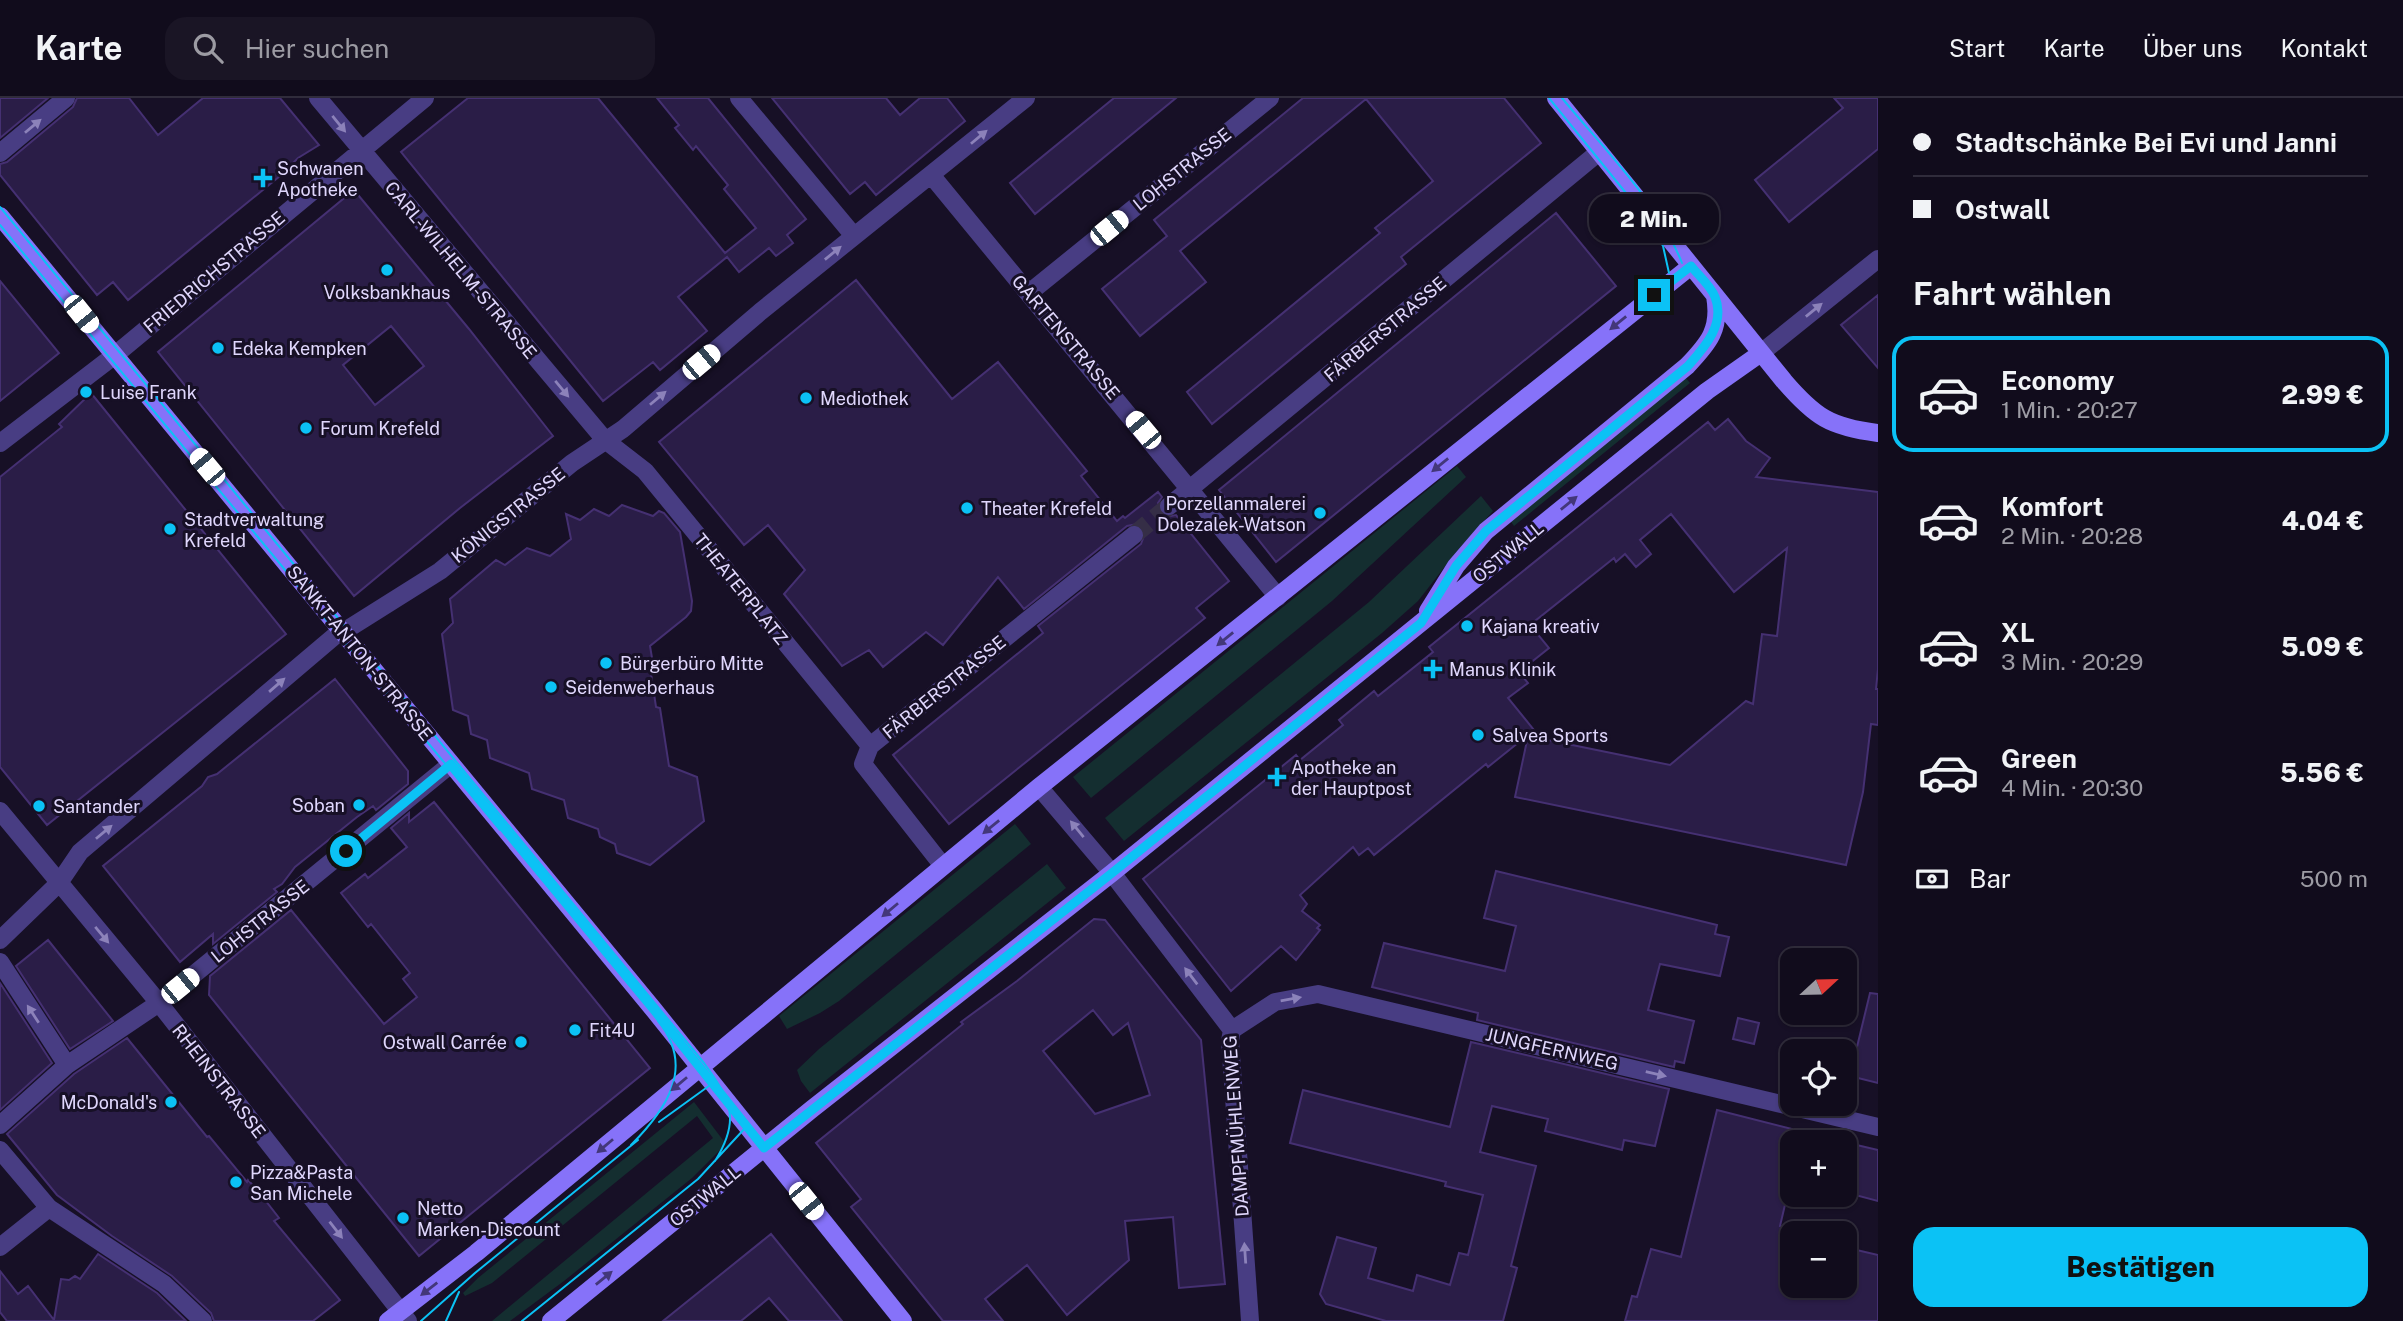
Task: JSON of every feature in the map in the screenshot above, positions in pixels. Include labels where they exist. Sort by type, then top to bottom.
[{"type":"street","points":[[0,153],[66,98]]},
{"type":"street","name":"CARL-WILHELM-STRASSE","points":[[318,98],[605,440]]},
{"type":"street","name":"FRIEDRICHSTRASSE","points":[[0,443],[115,355],[425,98]]},
{"type":"street","points":[[739,98],[854,236]]},
{"type":"street","name":"KÖNIGSTRASSE","points":[[0,940],[59,883],[80,852],[337,634],[440,571],[572,463],[623,429],[854,236],[1026,98]]},
{"type":"street","name":"LOHSTRASSE","points":[[1029,293],[1270,98]]},
{"type":"street","points":[[1556,98],[1811,411],[1838,425],[1878,433]]},
{"type":"street","name":"FÄRBERSTRASSE","points":[[1169,506],[1600,152]]},
{"type":"street","name":"GARTENSTRASSE","points":[[932,176],[1278,597]]},
{"type":"street","name":"SANKT-ANTON-STRASSE","points":[[0,216],[700,1066],[903,1321]]},
{"type":"street","name":"OSTWALL","points":[[551,1321],[764,1148],[1112,873],[1707,391],[1761,352],[1878,259]]},
{"type":"street","points":[[399,1318],[1039,787],[1691,266]]},
{"type":"street","points":[[1421,623],[1456,566],[1486,531],[1688,366],[1704,348],[1714,331],[1718,311],[1715,296]]},
{"type":"street","name":"THEATERPLATZ","points":[[605,440],[645,471],[870,746]]},
{"type":"street","name":"FÄRBERSTRASSE","points":[[943,866],[863,764],[870,746],[1134,536]]},
{"type":"street","name":"LOHSTRASSE","points":[[0,1125],[67,1065],[159,1003],[451,764]]},
{"type":"street","name":"DAMPFMÜHLENWEG","points":[[1039,787],[1112,873],[1232,1030],[1230,1041],[1250,1321]]},
{"type":"street","name":"RHEINSTRASSE","points":[[0,811],[159,1003],[399,1318]]},
{"type":"street","points":[[0,962],[67,1065]]},
{"type":"street","name":"JUNGFERNWEG","points":[[1232,1030],[1275,1002],[1318,994],[1878,1127]]},
{"type":"street","points":[[0,1150],[49,1208],[164,1284],[203,1321]]},
{"type":"street","points":[[0,1247],[49,1208]]},
{"type":"green space","points":[[1685,377],[1690,383],[1514,526],[1509,519]]},
{"type":"green space","points":[[1457,466],[1466,477],[1332,601],[1091,798],[1073,777]]},
{"type":"green space","points":[[1481,496],[1493,511],[1418,601],[1124,841],[1105,818],[1369,602]]},
{"type":"green space","points":[[1015,824],[1031,844],[839,1001],[787,1029],[779,1016]]},
{"type":"green space","points":[[1047,864],[1066,888],[810,1093],[797,1070],[819,1049]]},
{"type":"green space","points":[[694,1102],[726,1144],[692,1178],[510,1321],[492,1321],[713,1138],[697,1116],[492,1283],[465,1296],[463,1293],[478,1278]]},
{"type":"building","points":[[0,98],[48,98],[0,138]]},
{"type":"building","points":[[77,98],[129,98],[158,135],[203,98],[280,98],[319,145],[298,158],[280,176],[128,300],[113,282],[97,295],[0,175],[0,164],[7,162],[73,107]]},
{"type":"building","points":[[468,98],[598,98],[725,253],[756,228],[724,189],[728,185],[696,146],[693,150],[675,128],[679,125],[657,98],[708,98],[806,219],[787,235],[793,243],[776,256],[769,248],[739,272],[727,257],[678,297],[707,331],[660,370],[653,362],[603,401],[401,152]]},
{"type":"building","points":[[772,98],[886,98],[900,115],[920,98],[947,98],[965,121],[876,195],[865,182],[850,194]]},
{"type":"building","points":[[1114,98],[1176,98],[1035,214],[1010,183]]},
{"type":"building","points":[[1303,98],[1504,98],[1541,143],[1401,257],[1406,264],[1212,424],[1187,392],[1380,233],[1375,228],[1433,181],[1366,99],[1180,251],[1206,282],[1140,336],[1102,289],[1167,236],[1154,220]]},
{"type":"building","points":[[1834,98],[1878,98],[1878,149],[1789,222],[1755,180],[1843,108]]},
{"type":"building","name":"Forum Krefeld","points":[[354,190],[553,436],[460,508],[354,596],[158,352]],"holes":[[[391,326],[424,366],[375,405],[343,365]]]},
{"type":"building","points":[[1556,213],[1616,286],[1276,562],[1219,490]]},
{"type":"building","points":[[856,280],[952,399],[998,362],[1087,471],[1081,476],[1117,521],[1123,516],[1125,518],[1158,492],[1162,497],[1158,503],[1160,513],[1166,517],[1176,515],[1229,581],[1196,608],[1205,618],[949,824],[893,755],[1043,633],[1038,626],[1141,544],[1145,533],[1137,524],[1127,526],[1024,609],[998,577],[943,645],[926,632],[883,667],[869,650],[842,666],[784,594],[805,570],[768,525],[744,545],[659,442]]},
{"type":"building","points":[[0,281],[59,353],[0,401]]},
{"type":"building","points":[[1878,295],[1878,368],[1841,325]]},
{"type":"building","points":[[91,393],[286,634],[47,825],[0,767],[0,477],[62,427],[59,424]]},
{"type":"building","points":[[1728,419],[1746,441],[1770,458],[1756,477],[1878,492],[1878,725],[1871,724],[1863,792],[1846,865],[1515,797],[1528,736],[1670,765],[1746,701],[1753,704],[1762,634],[1777,636],[1787,548],[1734,592],[1671,514],[1640,540],[1651,554],[1636,567],[1625,554],[1616,562],[1614,558],[1530,625],[1549,648],[1519,672],[1528,683],[1508,698],[1534,730],[1488,767],[1486,764],[1374,855],[1368,848],[1359,855],[1353,847],[1300,895],[1307,904],[1302,911],[1320,925],[1317,928],[1320,930],[1296,960],[1281,946],[1231,991],[1143,879],[1296,755],[1300,760],[1343,725],[1339,720],[1374,691],[1378,696],[1433,652],[1429,647],[1708,422],[1715,430]]},
{"type":"building","name":"Seidenweberhaus","points":[[622,505],[653,516],[659,511],[664,513],[680,532],[692,601],[691,611],[686,617],[650,646],[653,664],[650,667],[669,766],[697,777],[704,821],[650,865],[617,853],[615,844],[600,837],[598,829],[568,818],[564,800],[532,789],[529,773],[490,758],[487,740],[471,734],[468,716],[453,710],[442,634],[453,623],[450,599],[496,560],[505,565],[527,548],[550,556],[571,539],[566,514],[580,520],[594,509],[609,516]]},
{"type":"building","points":[[335,679],[408,771],[408,784],[376,810],[373,806],[357,817],[295,867],[282,884],[274,889],[277,892],[213,944],[213,934],[180,962],[103,866],[202,786],[208,777],[217,774]]},
{"type":"building","name":"Ostwall Carrée","points":[[434,802],[650,1068],[419,1256],[209,995],[210,976],[291,910],[384,1024],[417,997],[403,979],[410,973],[371,924],[368,927],[341,893],[365,874],[368,878],[407,847],[391,828],[409,813],[409,822]]},
{"type":"building","points":[[1496,871],[1717,925],[1715,934],[1729,937],[1720,976],[1660,964],[1648,1010],[1694,1021],[1684,1063],[1675,1061],[1674,1067],[1477,1020],[1478,1013],[1372,987],[1384,943],[1505,971],[1516,926],[1484,918]]},
{"type":"building","points":[[1094,919],[1105,920],[1201,1040],[1225,1284],[1179,1288],[1173,1217],[1125,1221],[1129,1260],[1067,1315],[1027,1265],[985,1299],[1003,1321],[943,1321],[851,1207],[861,1199],[816,1143],[963,1024],[961,1022]],"holes":[[[1093,1010],[1113,1035],[1128,1023],[1150,1095],[1095,1114],[1043,1051]]]},
{"type":"building","points":[[48,940],[113,1021],[70,1049],[16,966]]},
{"type":"building","points":[[0,983],[52,1063],[0,1110]]},
{"type":"building","points":[[1870,993],[1878,994],[1878,1083],[1857,1078],[1857,1047]]},
{"type":"building","points":[[1738,1018],[1759,1023],[1754,1044],[1733,1039]]},
{"type":"building","points":[[127,1038],[207,1137],[209,1136],[247,1182],[248,1180],[258,1191],[279,1218],[274,1221],[340,1300],[313,1321],[214,1321],[211,1313],[172,1276],[57,1195],[7,1134],[74,1074]]},
{"type":"building","points":[[1471,1042],[1669,1089],[1655,1146],[1624,1140],[1622,1150],[1545,1131],[1548,1119],[1492,1106],[1480,1152],[1536,1166],[1511,1266],[1517,1268],[1503,1321],[1386,1321],[1326,1304],[1320,1294],[1337,1237],[1376,1248],[1368,1278],[1413,1291],[1417,1275],[1450,1285],[1459,1253],[1468,1255],[1483,1195],[1445,1186],[1446,1182],[1290,1143],[1303,1090],[1450,1127]]},
{"type":"building","points":[[1717,1110],[1792,1129],[1780,1130],[1780,1207],[1784,1207],[1780,1221],[1780,1298],[1857,1298],[1857,1250],[1878,1255],[1878,1321],[1625,1321],[1632,1296],[1637,1297],[1651,1249],[1681,1257]]},
{"type":"building","points":[[1857,1145],[1878,1150],[1878,1201],[1857,1195]]},
{"type":"building","points":[[771,1234],[842,1321],[789,1321],[769,1298],[741,1321],[663,1321]]},
{"type":"building","points":[[98,1254],[157,1293],[186,1321],[7,1321],[0,1312],[0,1271],[18,1294],[28,1286],[54,1320],[61,1279],[69,1280],[75,1276],[80,1279]]},
{"type":"tunnel","points":[[1134,535],[1169,506]]},
{"type":"tram line","points":[[1549,98],[1647,219],[1663,246],[1669,273]]},
{"type":"tram line","points":[[1562,98],[1645,197],[1672,240],[1682,263]]},
{"type":"tram line","points":[[0,207],[704,1063],[721,1088],[729,1110],[728,1134],[715,1161]]},
{"type":"tram line","points":[[0,225],[500,830]]},
{"type":"tram line","points":[[631,1145],[665,1103],[672,1087],[675,1055],[669,1038],[658,1021]]},
{"type":"tram line","points":[[659,1122],[713,1083]]},
{"type":"tram line","points":[[522,1321],[698,1179],[747,1126]]},
{"type":"tram line","points":[[421,1321],[475,1273],[638,1140]]},
{"type":"tram line","points":[[446,1321],[459,1292]]},
{"type":"place","name":"Schwanen Apotheke","points":[[263,178]]},
{"type":"place","name":"Volksbankhaus","points":[[387,270]]},
{"type":"place","name":"Edeka Kempken","points":[[218,348]]},
{"type":"place","name":"Luise Frank","points":[[86,392]]},
{"type":"place","name":"Mediothek","points":[[806,398]]},
{"type":"place","name":"Forum Krefeld","points":[[306,428]]},
{"type":"place","name":"Theater Krefeld","points":[[967,508]]},
{"type":"place","name":"Porzellanmalerei Dolezalek-Watson","points":[[1320,513]]},
{"type":"place","name":"Stadtverwaltung Krefeld","points":[[170,529]]},
{"type":"place","name":"Kajana kreativ","points":[[1467,626]]},
{"type":"place","name":"Bürgerbüro Mitte","points":[[606,663]]},
{"type":"place","name":"Manus Klinik","points":[[1433,669]]},
{"type":"place","name":"Seidenweberhaus","points":[[551,687]]},
{"type":"place","name":"Salvea Sports","points":[[1478,735]]},
{"type":"place","name":"Apotheke an der Hauptpost","points":[[1277,777]]},
{"type":"place","name":"Soban","points":[[359,805]]},
{"type":"place","name":"Santander","points":[[39,806]]},
{"type":"place","name":"Fit4U","points":[[575,1030]]},
{"type":"place","name":"Ostwall Carrée","points":[[521,1042]]},
{"type":"place","name":"McDonald's","points":[[171,1102]]},
{"type":"place","name":"Pizza&Pasta San Michele","points":[[236,1182]]},
{"type":"place","name":"Netto Marken-Discount","points":[[403,1218]]},
{"type":"route","points":[[346,851],[451,764],[700,1066],[764,1148],[1112,873],[1421,623],[1456,566],[1486,531],[1688,366],[1704,348],[1714,331],[1718,311],[1715,296],[1691,266],[1654,295]]}]
